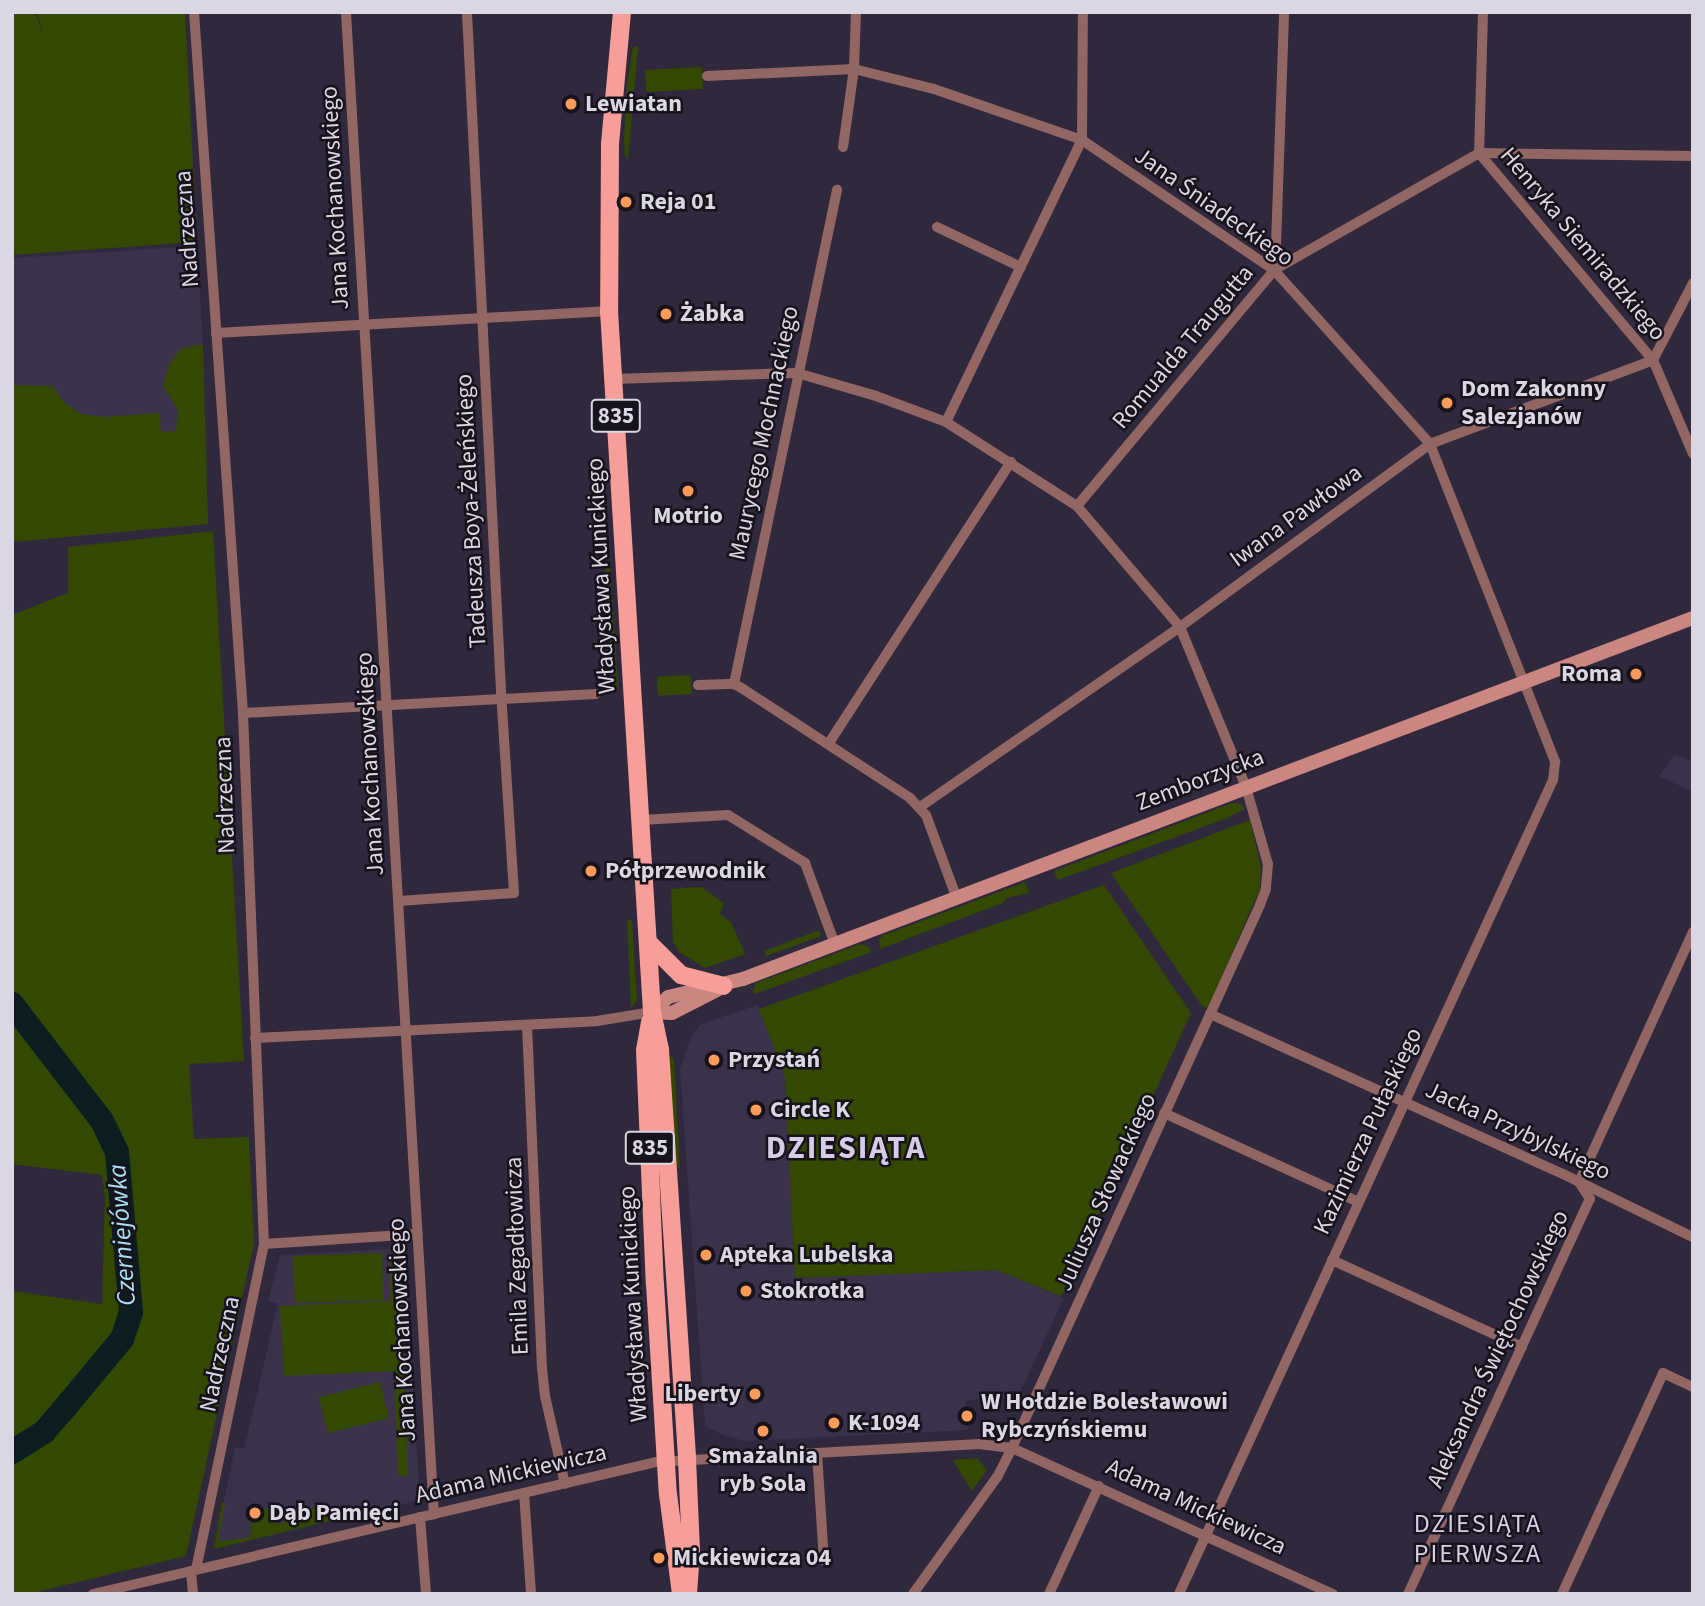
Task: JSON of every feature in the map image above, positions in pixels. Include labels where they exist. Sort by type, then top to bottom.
[{"type":"main road","name":"Władysława Kunickiego","points":[[622,12],[609,156],[609,311],[652,1012],[660,1050],[687,1459],[691,1551],[688,1594]]},
{"type":"main road","points":[[648,942],[681,975],[724,985]]},
{"type":"main road","name":"Władysława Kunickiego","points":[[652,1012],[645,1050],[654,1284],[674,1553],[681,1594]]},
{"type":"street","name":"Nadrzeczna","points":[[193,1594],[193,1570],[264,1244],[243,713],[194,12]]},
{"type":"street","name":"Jana Kochanowskiego","points":[[346,12],[435,1514]]},
{"type":"street","name":"Tadeusza Boya-Żeleńskiego","points":[[399,901],[514,893],[467,12]]},
{"type":"street","points":[[843,147],[854,69],[856,12]]},
{"type":"street","points":[[947,422],[1083,140],[1083,12]]},
{"type":"street","points":[[1276,245],[1284,12]]},
{"type":"street","name":"Henryka Siemiradzkiego","points":[[1483,12],[1479,153],[1653,360],[1688,430],[1693,454]]},
{"type":"street","name":"Jana Śniadeckiego","points":[[706,76],[854,69],[934,89],[1083,140],[1274,270],[1430,444],[1525,682]]},
{"type":"street","points":[[1479,153],[1693,156]]},
{"type":"street","name":"Romualda Traugutta","points":[[1077,506],[1274,270],[1479,153]]},
{"type":"street","name":"Maurycego Mochnackiego","points":[[734,684],[837,190]]},
{"type":"street","points":[[937,227],[1021,267]]},
{"type":"street","points":[[1653,360],[1693,283]]},
{"type":"street","points":[[215,333],[609,311]]},
{"type":"street","name":"Iwana Pawłowa","points":[[920,807],[1180,627],[1430,444],[1653,360]]},
{"type":"street","name":"Juliusza Słowackiego","points":[[614,379],[797,373],[876,396],[947,422],[1077,506],[1180,627],[1246,787],[1268,864],[1268,877],[1260,905],[1012,1448],[997,1477],[913,1594]]},
{"type":"street","points":[[829,743],[1011,462]]},
{"type":"street","name":"Zemborzycka","points":[[652,1012],[667,997],[724,985],[1693,618]]},
{"type":"street","name":"Kazimierza Pułaskiego","points":[[1179,1594],[1555,775],[1555,762],[1525,682]]},
{"type":"street","points":[[698,685],[734,684],[829,743],[920,807],[956,896]]},
{"type":"street","points":[[243,713],[595,694]]},
{"type":"street","points":[[640,820],[728,815],[805,863],[834,942]]},
{"type":"street","name":"Aleksandra Świętochowskiego","points":[[1408,1594],[1590,1199],[1579,1182],[1693,932]]},
{"type":"street","points":[[256,1038],[527,1026],[630,1018],[652,1012]]},
{"type":"street","name":"Jacka Przybylskiego","points":[[1210,1014],[1579,1182],[1693,1237]]},
{"type":"street","name":"Emila Zegadłowicza","points":[[527,1026],[542,1368],[545,1396],[565,1483]]},
{"type":"street","points":[[1164,1113],[1358,1202]]},
{"type":"street","points":[[264,1244],[418,1234]]},
{"type":"street","points":[[1332,1259],[1522,1347]]},
{"type":"street","points":[[1562,1594],[1663,1373],[1693,1387]]},
{"type":"street","name":"Adama Mickiewicza","points":[[93,1594],[138,1588],[193,1570],[666,1461],[979,1444],[1012,1448],[1333,1594]]},
{"type":"street","points":[[817,1453],[824,1561]]},
{"type":"street","points":[[1049,1594],[1099,1486]]},
{"type":"street","points":[[524,1493],[531,1594]]},
{"type":"street","points":[[420,1517],[426,1594]]},
{"type":"shaded area","points":[[197,246],[203,344],[208,524],[12,542],[12,258]]},
{"type":"shaded area","points":[[1674,754],[1693,762],[1693,792],[1659,776]]},
{"type":"shaded area","points":[[758,1005],[785,1076],[795,1278],[996,1270],[1064,1298],[1016,1401],[1007,1398],[966,1400],[968,1430],[745,1441],[723,1435],[705,1426],[680,1069],[692,1036],[701,1024]]},
{"type":"shaded area","points":[[405,1248],[420,1500],[214,1549],[235,1447],[244,1449],[278,1303],[268,1301],[280,1255]]},
{"type":"green space","points":[[12,12],[35,12],[44,37],[37,12],[185,12],[197,242],[12,255]]},
{"type":"green space","points":[[638,46],[628,159],[625,156],[624,141],[627,84],[633,47]]},
{"type":"green space","points":[[702,67],[703,89],[646,92],[645,70]]},
{"type":"green space","points":[[203,344],[208,524],[12,542],[12,385],[53,386],[64,402],[81,414],[105,417],[160,413],[161,432],[176,431],[178,410],[163,386],[169,365],[180,349]]},
{"type":"green space","points":[[213,531],[244,1061],[189,1064],[194,1139],[249,1137],[254,1243],[186,1556],[28,1594],[12,1594],[12,1291],[102,1304],[105,1197],[102,1175],[12,1164],[12,615],[68,593],[68,547]]},
{"type":"green space","points":[[605,564],[610,564],[618,688],[612,682]]},
{"type":"green space","points":[[691,675],[692,694],[658,696],[657,677]]},
{"type":"green space","points":[[1232,803],[1241,804],[1245,809],[1225,819],[1058,880],[1054,871]]},
{"type":"green space","points":[[1250,820],[1261,867],[1260,889],[1208,1008],[1202,1006],[1111,873]]},
{"type":"green space","points":[[1025,882],[1029,893],[1006,898],[1003,903],[880,949],[879,939],[884,935]]},
{"type":"green space","points":[[1104,885],[1191,1013],[1061,1296],[996,1270],[795,1278],[785,1076],[759,1009]]},
{"type":"green space","points":[[701,887],[724,903],[720,914],[731,922],[745,954],[705,968],[679,952],[673,942],[671,889]]},
{"type":"green space","points":[[627,920],[632,920],[637,1001],[631,1008]]},
{"type":"green space","points":[[817,931],[821,932],[819,937],[766,956],[764,951]]},
{"type":"green space","points":[[860,944],[868,946],[872,952],[754,994],[756,983]]},
{"type":"green space","points":[[669,1055],[674,1059],[680,1171],[674,1157]]},
{"type":"green space","points":[[382,1253],[384,1300],[295,1303],[293,1256]]},
{"type":"green space","points":[[389,1254],[399,1254],[408,1476],[398,1476],[394,1371],[284,1376],[280,1306],[390,1301],[391,1306]]},
{"type":"green space","points":[[380,1382],[389,1418],[328,1433],[319,1397]]},
{"type":"green space","points":[[977,1458],[987,1470],[972,1491],[953,1460]]},
{"type":"green space","points":[[222,1502],[225,1503],[218,1542],[251,1537],[250,1506],[274,1511],[272,1522],[283,1524],[286,1512],[310,1508],[361,1510],[362,1513],[214,1549]]},
{"type":"waterway","name":"Czerniejówka","points":[[12,1004],[102,1121],[117,1152],[131,1312],[122,1339],[63,1410],[44,1432],[12,1452]]},
{"type":"place","name":"Lewiatan","points":[[571,104]]},
{"type":"place","name":"Reja 01","points":[[626,202]]},
{"type":"place","name":"Żabka","points":[[666,314]]},
{"type":"place","name":"Dom Zakonny Salezjanów","points":[[1447,403]]},
{"type":"place","name":"Motrio","points":[[688,491]]},
{"type":"place","name":"Roma","points":[[1636,674]]},
{"type":"place","name":"Półprzewodnik","points":[[591,871]]},
{"type":"place","name":"Przystań","points":[[714,1060]]},
{"type":"place","name":"Circle K","points":[[756,1110]]},
{"type":"place","name":"Apteka Lubelska","points":[[706,1255]]},
{"type":"place","name":"Stokrotka","points":[[746,1291]]},
{"type":"place","name":"Liberty","points":[[755,1394]]},
{"type":"place","name":"W Hołdzie Bolesławowi Rybczyńskiemu","points":[[967,1416]]},
{"type":"place","name":"K-1094","points":[[834,1423]]},
{"type":"place","name":"Smażalnia ryb Sola","points":[[763,1431]]},
{"type":"place","name":"Dąb Pamięci","points":[[255,1513]]},
{"type":"place","name":"Mickiewicza 04","points":[[659,1558]]},
{"type":"district","name":"DZIESIĄTA","points":[[846,1148]]},
{"type":"district","name":"DZIESIĄTA PIERWSZA","points":[[1478,1539]]}]
